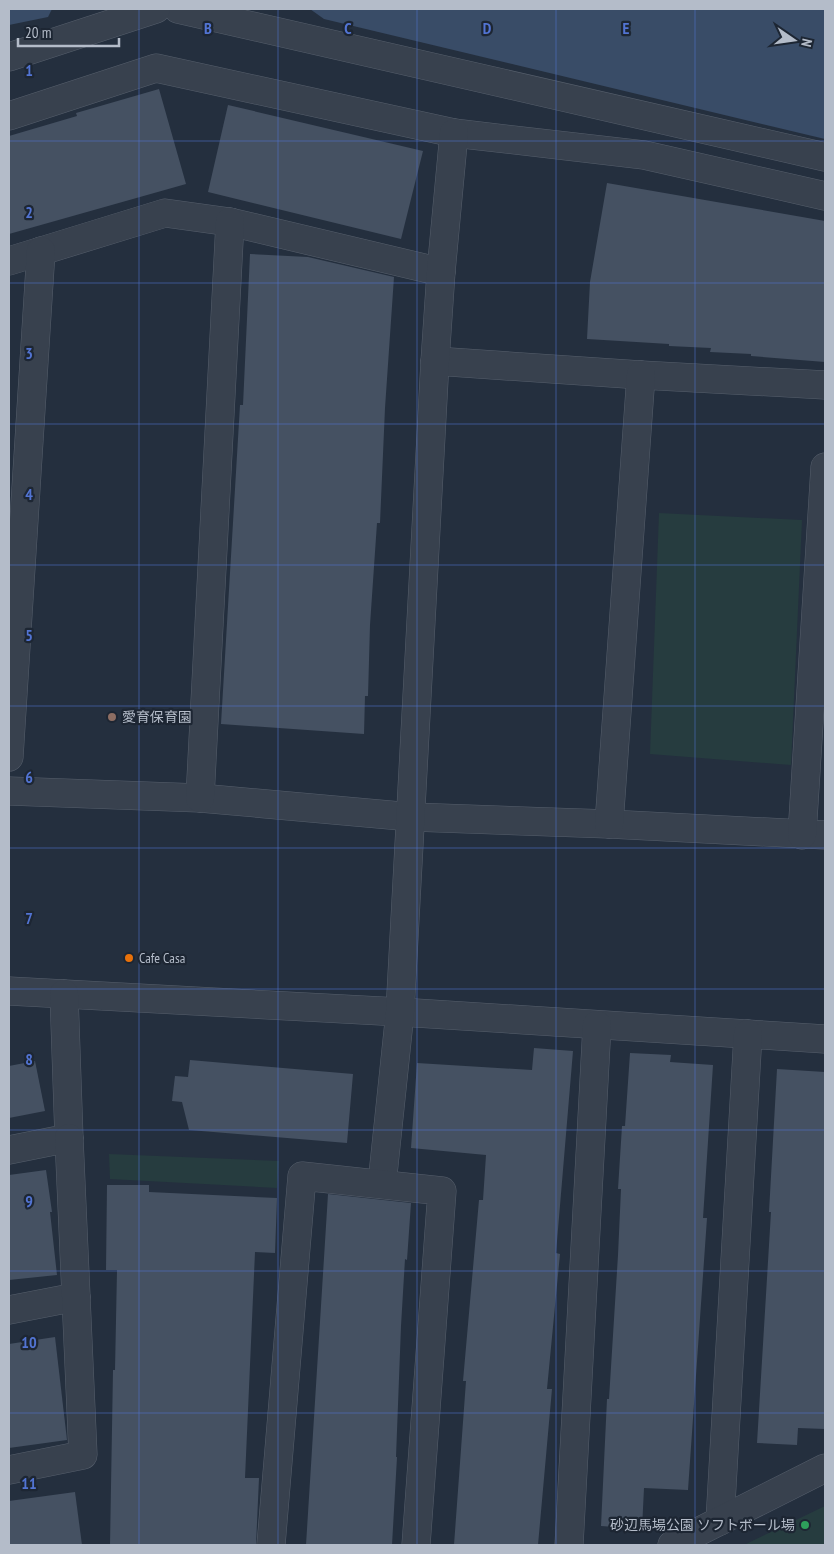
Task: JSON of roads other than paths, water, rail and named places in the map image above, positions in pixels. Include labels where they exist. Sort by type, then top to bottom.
[{"type":"street","points":[[9,57],[156,9]]},
{"type":"street","points":[[178,9],[825,157]]},
{"type":"street","points":[[9,116],[156,68],[454,133],[644,155],[825,196]]},
{"type":"street","points":[[382,1184],[400,1012],[412,818],[435,361],[454,133]]},
{"type":"street","points":[[9,262],[166,213],[230,222],[441,272]]},
{"type":"street","points":[[200,798],[230,222]]},
{"type":"street","points":[[9,757],[42,251]]},
{"type":"street","points":[[435,361],[825,385]]},
{"type":"street","points":[[609,824],[641,375]]},
{"type":"street","points":[[9,792],[200,798],[412,818],[609,824],[814,836],[825,467]]},
{"type":"street","points":[[9,991],[400,1012],[825,1039]]},
{"type":"street","points":[[9,1470],[83,1455],[64,994]]},
{"type":"street","points":[[569,1545],[597,1025]]},
{"type":"street","points":[[720,1521],[748,1034]]},
{"type":"street","points":[[9,1150],[69,1138]]},
{"type":"street","points":[[271,1545],[302,1176],[442,1191],[416,1545]]},
{"type":"street","points":[[9,1310],[76,1297]]},
{"type":"street","points":[[672,1545],[825,1468]]},
{"type":"water","points":[[9,9],[52,9],[48,17],[9,25]]},
{"type":"water","points":[[310,9],[825,9],[825,139],[324,19]]},
{"type":"place","name":"愛育保育園","points":[[112,717]]},
{"type":"place","name":"Cafe Casa","points":[[129,958]]},
{"type":"place","name":"砂辺馬場公園 ソフトボール場","points":[[805,1525]]}]
